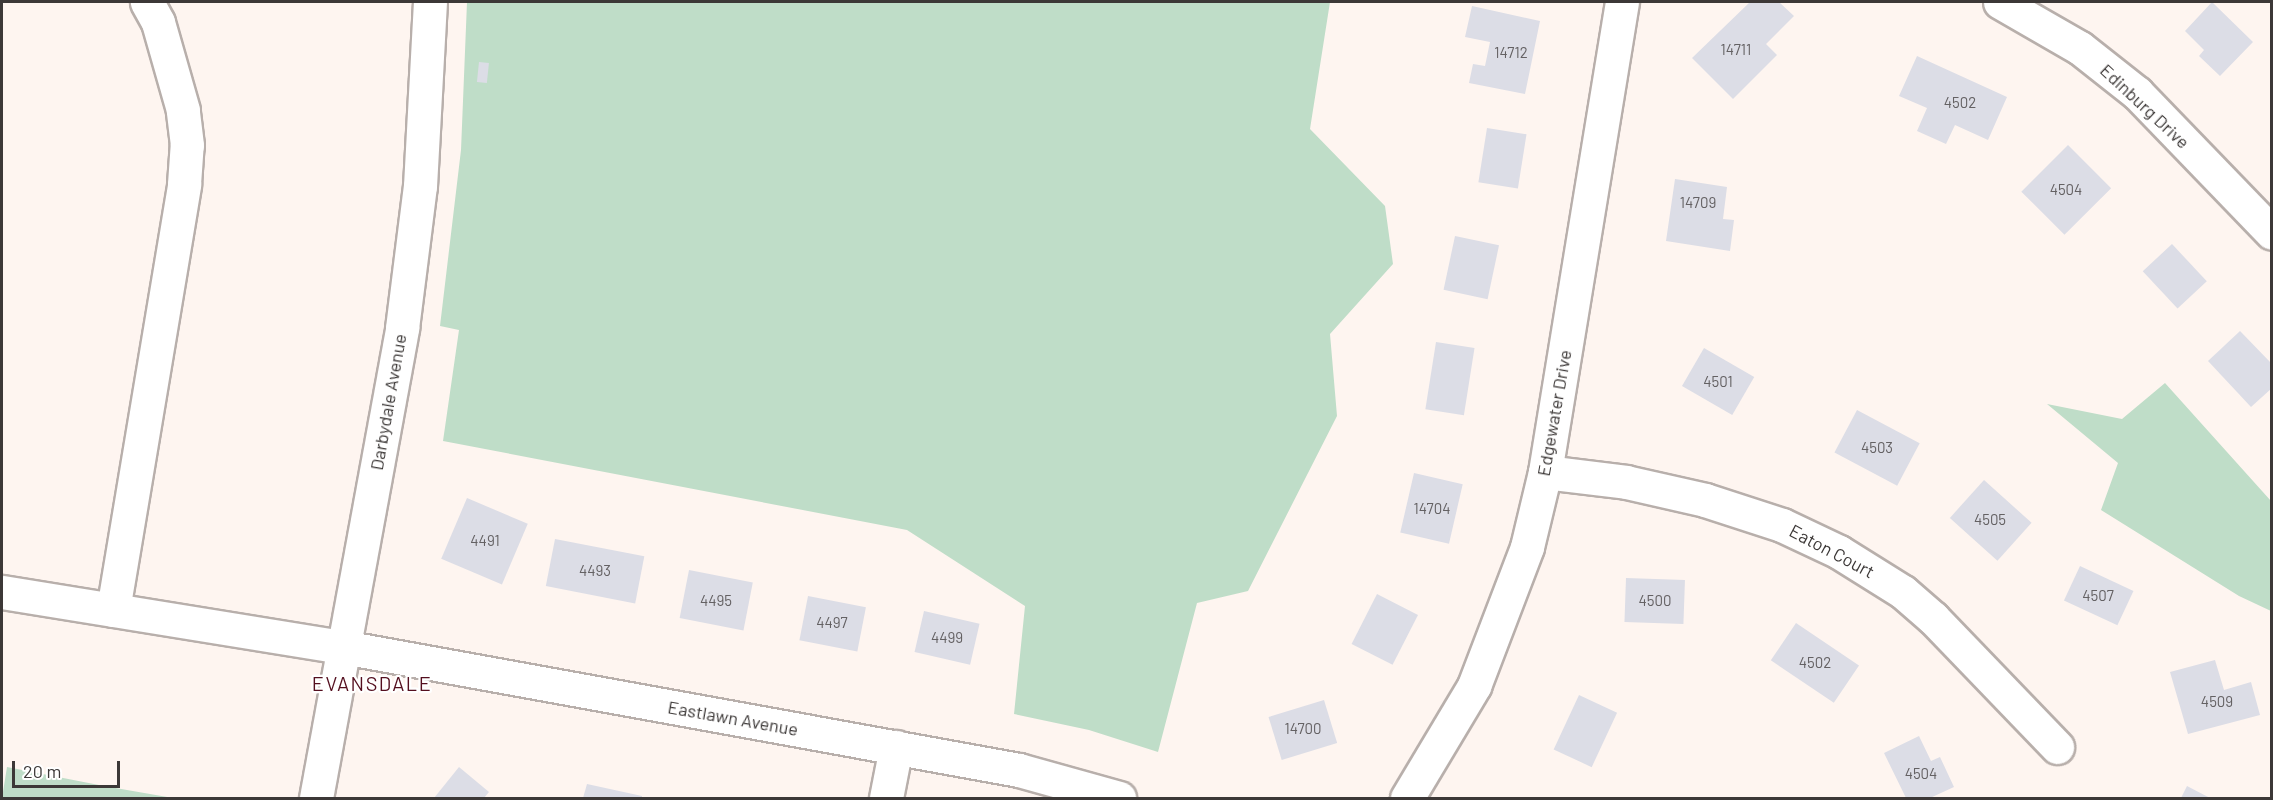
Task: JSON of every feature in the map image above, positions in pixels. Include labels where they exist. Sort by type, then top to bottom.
[{"type":"street","points":[[113,610],[182,195],[187,145],[183,110],[158,22],[147,2]]},
{"type":"street","name":"Darbydale Avenue","points":[[316,798],[402,328],[420,186],[430,2]]},
{"type":"street","name":"Edgewater Drive","points":[[1407,798],[1474,686],[1501,625],[1527,547],[1545,472],[1622,2]]},
{"type":"street","name":"Edinburg Drive","points":[[2000,2],[2080,48],[2137,93],[2271,233]]},
{"type":"street","name":"Eaton Court","points":[[1545,472],[1626,482],[1705,500],[1782,525],[1839,552],[1903,592],[1933,618],[2057,747]]},
{"type":"street","name":"Eastlawn Avenue","points":[[2,592],[344,647],[896,747],[1019,770],[1119,798]]},
{"type":"street","points":[[886,798],[896,747]]},
{"type":"green space","points":[[467,2],[1330,2],[1310,129],[1385,206],[1393,264],[1330,334],[1337,416],[1248,591],[1197,603],[1158,752],[1089,730],[1014,714],[1025,606],[907,530],[443,441],[459,330],[440,326],[461,150]]},
{"type":"green space","points":[[2165,383],[2271,501],[2271,611],[2239,596],[2101,510],[2118,463],[2047,404],[2122,419]]},
{"type":"green space","points":[[7,767],[104,786],[173,798],[2,798]]},
{"type":"building","points":[[1750,2],[1779,2],[1794,16],[1766,44],[1777,55],[1733,99],[1692,58]]},
{"type":"building","points":[[2212,2],[2253,42],[2220,76],[2199,56],[2204,50],[2185,31]]},
{"type":"building","points":[[1472,6],[1540,21],[1525,94],[1469,83],[1473,64],[1485,66],[1490,42],[1465,37]]},
{"type":"building","points":[[1917,56],[2007,97],[1988,140],[1955,125],[1946,144],[1917,131],[1927,108],[1899,96]]},
{"type":"building","points":[[479,62],[489,63],[487,83],[477,82]]},
{"type":"building","points":[[1487,128],[1527,134],[1518,189],[1478,182]]},
{"type":"building","points":[[2068,145],[2111,188],[2064,235],[2021,192]]},
{"type":"building","points":[[1675,179],[1727,187],[1723,219],[1734,220],[1730,251],[1666,241]]},
{"type":"building","points":[[1455,236],[1499,245],[1488,299],[1444,290]]},
{"type":"building","points":[[2172,244],[2207,281],[2178,309],[2143,271]]},
{"type":"building","points":[[2240,331],[2272,364],[2272,388],[2251,407],[2208,361]]},
{"type":"building","points":[[1436,342],[1475,348],[1464,415],[1425,409]]},
{"type":"building","points":[[1704,348],[1754,377],[1732,415],[1682,386]]},
{"type":"building","points":[[1857,410],[1920,443],[1897,486],[1834,452]]},
{"type":"building","points":[[1414,473],[1463,484],[1449,544],[1400,532]]},
{"type":"building","points":[[1984,480],[2032,523],[1997,561],[1950,518]]},
{"type":"building","points":[[467,498],[528,524],[502,585],[441,559]]},
{"type":"building","points":[[555,539],[644,556],[635,603],[546,586]]},
{"type":"building","points":[[2080,566],[2133,591],[2117,625],[2064,600]]},
{"type":"building","points":[[689,570],[753,582],[743,631],[680,618]]},
{"type":"building","points":[[1626,578],[1685,580],[1683,624],[1624,622]]},
{"type":"building","points":[[1377,594],[1418,615],[1393,665],[1352,644]]},
{"type":"building","points":[[808,596],[866,607],[857,651],[799,640]]},
{"type":"building","points":[[924,611],[980,624],[970,665],[915,652]]},
{"type":"building","points":[[1796,623],[1859,665],[1834,703],[1771,660]]},
{"type":"building","points":[[2215,660],[2224,690],[2251,682],[2260,715],[2188,734],[2170,672]]},
{"type":"building","points":[[1579,695],[1617,713],[1592,767],[1554,749]]},
{"type":"building","points":[[1324,700],[1337,743],[1282,760],[1269,717]]},
{"type":"building","points":[[1919,736],[1931,761],[1940,757],[1954,787],[1930,798],[1906,798],[1884,753]]},
{"type":"building","points":[[459,767],[489,792],[484,798],[434,798]]},
{"type":"building","points":[[587,784],[642,796],[642,798],[583,798]]},
{"type":"building","points":[[2187,786],[2210,798],[2181,798]]},
{"type":"district","name":"EVANSDALE","points":[[372,683]]}]
